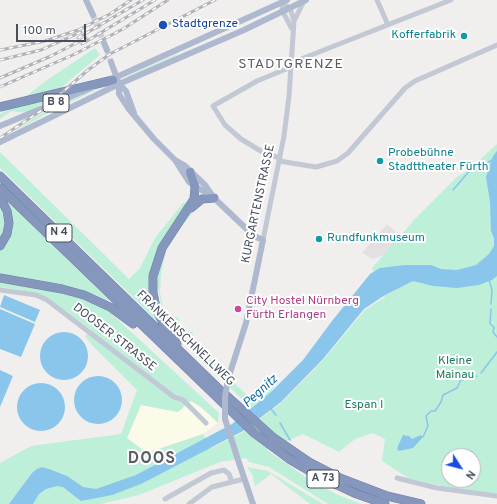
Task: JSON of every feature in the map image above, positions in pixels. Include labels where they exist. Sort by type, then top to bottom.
[{"type":"highway","points":[[0,107],[116,81]]},
{"type":"highway","points":[[188,359],[159,316],[154,301],[152,284],[154,268],[160,253],[194,199],[195,187],[190,172]]},
{"type":"highway","name":"FRANKENSCHNELLWEG","points":[[0,176],[239,408],[274,438],[309,462],[340,478],[381,494],[421,504]]},
{"type":"highway","name":"FRANKENSCHNELLWEG","points":[[0,188],[171,355],[232,413],[267,443],[320,478],[354,493],[385,504]]},
{"type":"highway","points":[[0,197],[7,211],[9,223],[7,234],[0,246]]},
{"type":"highway","points":[[187,211],[202,199],[214,198]]},
{"type":"highway","points":[[0,278],[68,290],[93,298],[121,314],[171,355]]},
{"type":"main road","points":[[86,0],[93,15]]},
{"type":"main road","name":"B 8","points":[[0,126],[116,81],[283,12],[305,0]]},
{"type":"main road","name":"B 8","points":[[0,142],[116,81],[285,1]]},
{"type":"main road","points":[[104,43],[107,50]]},
{"type":"main road","points":[[111,62],[119,94],[149,133],[175,160],[205,185],[214,198],[254,236],[263,240]]},
{"type":"main road","points":[[175,160],[186,178],[195,187],[214,198]]},
{"type":"main road","name":"KURGARTENSTRASSE","points":[[253,504],[225,419],[224,402],[228,380],[246,322],[263,240]]},
{"type":"street","points":[[294,21],[305,0]]},
{"type":"street","points":[[377,0],[388,25]]},
{"type":"street","points":[[451,0],[441,2],[291,65],[257,81],[213,106],[225,125],[241,139],[264,153],[280,160],[316,167],[337,162],[348,153],[405,88],[416,81],[497,45]]},
{"type":"street","points":[[285,1],[290,8]]},
{"type":"street","points":[[285,1],[283,12],[293,30]]},
{"type":"street","name":"KURGARTENSTRASSE","points":[[263,240],[288,114],[294,21],[290,8]]},
{"type":"street","name":"DOOSER STRASSE","points":[[0,290],[36,295],[48,300],[169,393],[183,400],[206,422]]},
{"type":"street","points":[[165,499],[211,473],[224,470],[229,474],[232,482]]},
{"type":"street","points":[[397,478],[436,488],[497,496]]},
{"type":"street","points":[[189,504],[212,487],[244,479]]},
{"type":"shaded area","points":[[387,224],[398,234],[398,240],[384,255],[373,259],[362,253]]},
{"type":"shaded area","points":[[191,401],[201,407],[218,423],[203,434],[146,453],[127,438],[141,405],[177,412]]},
{"type":"green space","points":[[95,48],[100,55],[37,108],[25,113],[12,111],[0,119],[0,114],[11,108],[47,80]]},
{"type":"green space","points":[[177,54],[132,76],[126,77]]},
{"type":"green space","points":[[108,84],[44,115],[9,135],[46,110]]},
{"type":"green space","points":[[497,144],[497,494],[453,488],[481,488],[481,448],[441,448],[441,486],[408,478],[382,461],[385,439],[373,433],[355,439],[339,452],[303,434],[267,450],[310,480],[336,494],[361,504],[328,504],[269,467],[249,462],[246,458],[220,462],[139,495],[101,504],[0,504],[0,463],[31,446],[121,434],[137,390],[85,336],[91,330],[51,301],[37,293],[0,287],[0,280],[78,296],[103,306],[219,413],[218,423],[201,407],[191,401],[178,412],[141,405],[127,438],[147,453],[203,434],[212,448],[243,432],[281,403],[323,360],[365,310],[385,297],[372,268],[415,219],[457,177],[470,169]]},
{"type":"green space","points":[[0,152],[129,279],[140,268],[155,238],[184,202],[192,214],[175,234],[167,247],[161,274],[160,292],[163,309],[168,316],[179,318],[178,326],[182,331],[193,332],[191,341],[195,345],[206,347],[205,355],[250,398],[279,379],[271,392],[251,408],[194,353],[167,320],[162,310],[158,288],[158,274],[150,275],[160,325],[0,168]]},
{"type":"green space","points":[[2,196],[110,301],[79,289],[0,276],[0,249],[9,235]]},
{"type":"green space","points":[[0,203],[4,222],[3,235],[0,241]]},
{"type":"green space","points":[[247,467],[268,471],[323,504],[310,504],[271,474],[255,486],[253,476]]},
{"type":"water","points":[[497,151],[497,276],[492,280],[479,285],[457,288],[433,286],[413,281],[385,295],[364,309],[323,359],[281,402],[243,431],[141,484],[112,495],[81,501],[63,487],[57,486],[46,489],[39,494],[33,504],[9,504],[32,473],[42,467],[67,476],[83,487],[96,489],[136,475],[232,424],[271,392],[303,360],[370,274],[380,268],[405,265],[431,265],[441,269],[457,270],[476,265],[489,254],[494,246],[494,238],[491,231],[490,202],[486,177],[493,156]]},
{"type":"water","points":[[4,295],[40,310],[35,322],[0,307]]},
{"type":"water","points":[[0,309],[35,324],[21,357],[0,349]]},
{"type":"water","points":[[59,332],[69,332],[78,336],[84,342],[87,347],[87,365],[78,376],[69,380],[59,380],[50,376],[44,370],[40,361],[40,351],[44,342],[50,336]]},
{"type":"water","points":[[0,370],[13,376],[0,407]]},
{"type":"water","points":[[93,376],[103,376],[112,380],[118,386],[121,391],[121,409],[112,420],[103,424],[93,424],[84,420],[78,414],[74,405],[74,395],[78,386],[84,380]]},
{"type":"water","points":[[36,383],[46,383],[55,387],[61,393],[64,398],[64,416],[55,427],[46,431],[36,431],[27,427],[21,421],[17,412],[17,402],[21,393],[27,387]]},
{"type":"water","points":[[403,435],[409,436],[412,439],[421,435],[423,437],[413,448],[399,451],[397,449]]},
{"type":"waterway","points":[[453,190],[472,168],[477,169],[492,160]]},
{"type":"waterway","points":[[489,280],[492,290],[491,304]]},
{"type":"waterway","points":[[491,309],[490,324],[494,327],[493,332],[497,337]]},
{"type":"waterway","points":[[481,373],[497,352]]},
{"type":"waterway","points":[[423,437],[428,426],[426,416],[431,411],[435,411],[441,402],[443,395],[457,388],[461,380],[477,376]]},
{"type":"waterway","points":[[271,409],[276,415]]},
{"type":"waterway","points":[[280,423],[290,440]]},
{"type":"tunnel","points":[[93,15],[104,43]]},
{"type":"tunnel","points":[[107,50],[111,62]]},
{"type":"railway","points":[[0,50],[45,41],[78,30],[110,14],[131,0]]},
{"type":"railway","points":[[78,38],[143,0]]},
{"type":"railway","points":[[82,44],[155,0]]},
{"type":"railway","points":[[0,87],[75,54],[123,29],[168,0]]},
{"type":"railway","points":[[0,138],[42,110],[88,70],[110,54],[215,0]]},
{"type":"railway","points":[[0,60],[41,50],[81,32]]},
{"type":"railway","points":[[0,78],[51,56],[86,38]]},
{"type":"place","name":"Stadtgrenze","points":[[163,25]]},
{"type":"place","name":"Kofferfabrik","points":[[464,36]]},
{"type":"place","name":"Probebühne Stadttheater Fürth","points":[[380,161]]},
{"type":"place","name":"Rundfunkmuseum","points":[[319,239]]},
{"type":"place","name":"City Hostel Nürnberg Fürth Erlangen","points":[[238,309]]},
{"type":"district","name":"STADTGRENZE","points":[[291,65]]},
{"type":"district","name":"DOOS","points":[[152,460]]},
{"type":"park label","name":"Kleine Mainau","points":[[455,369]]},
{"type":"park label","name":"Espan I","points":[[364,406]]},
{"type":"water label","name":"Pegnitz","points":[[261,392]]}]
